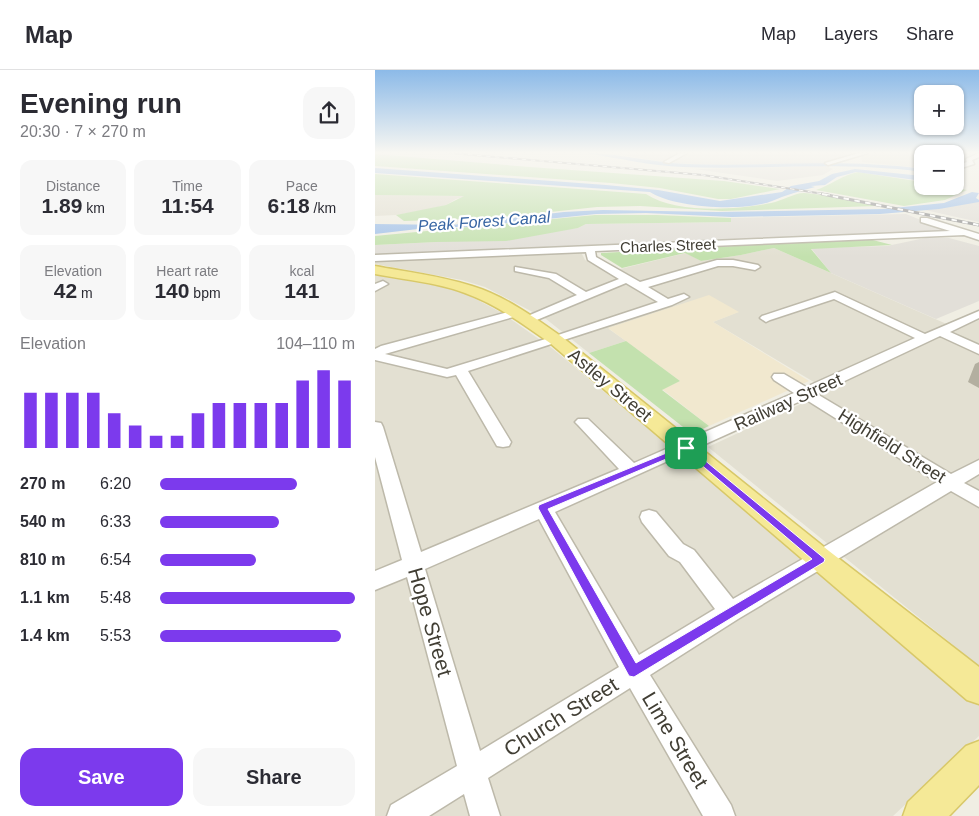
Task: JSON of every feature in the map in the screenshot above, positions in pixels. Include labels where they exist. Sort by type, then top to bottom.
[{"type":"main road","name":"Astley Street","points":[[378,281],[458,286],[480,294],[521,316],[556,340],[979,688]]},
{"type":"main road","points":[[930,813],[979,759]]},
{"type":"street","points":[[924,220],[979,237]]},
{"type":"street","name":"Charles Street","points":[[375,258],[961,233]]},
{"type":"street","points":[[590,249],[591,258],[668,303]]},
{"type":"street","points":[[639,286],[717,263],[733,263],[755,267]]},
{"type":"street","points":[[519,269],[552,276],[587,296]]},
{"type":"street","points":[[375,355],[386,349],[521,316],[587,296],[627,279]]},
{"type":"street","points":[[766,318],[835,295],[933,335],[979,350]]},
{"type":"street","points":[[375,355],[447,373],[556,340],[684,297]]},
{"type":"street","name":"Railway Street","points":[[375,581],[686,448],[979,314]]},
{"type":"street","points":[[460,368],[503,442]]},
{"type":"street","name":"Highfield Street","points":[[779,377],[979,500]]},
{"type":"street","points":[[583,422],[631,470]]},
{"type":"street","name":"Hope Street","points":[[375,428],[485,816]]},
{"type":"street","name":"Church Street","points":[[402,816],[730,612],[979,466]]},
{"type":"street","name":"Lime Street","points":[[543,508],[634,671],[720,816]]},
{"type":"street","points":[[649,517],[676,550],[687,556],[730,612]]},
{"type":"shaded area","points":[[375,195],[466,196],[446,205],[426,210],[375,216]]},
{"type":"shaded area","points":[[979,202],[979,222],[925,210]]},
{"type":"shaded area","points":[[906,214],[948,231],[375,256],[375,245],[436,242],[578,228],[586,224],[731,222],[731,218]]},
{"type":"shaded area","points":[[925,238],[949,238],[979,246],[979,301],[936,319],[831,273],[811,248],[887,246]]},
{"type":"shaded area","points":[[774,248],[958,329],[979,320],[979,666],[708,447],[829,391],[713,322],[738,312],[609,329],[626,341],[589,353],[546,319],[485,287],[462,280],[375,264],[375,261],[581,252],[585,260],[608,272],[686,253],[701,261]]},
{"type":"shaded area","points":[[375,273],[457,289],[502,313],[553,349],[979,705],[979,736],[893,816],[375,816]]},
{"type":"shaded area","points":[[709,295],[739,312],[713,322],[809,381],[709,426],[662,389],[680,381],[608,328]]},
{"type":"green space","points":[[375,188],[562,188],[646,194],[673,205],[724,209],[775,202],[804,193],[877,206],[722,211],[640,206],[597,207],[494,218],[404,221],[396,215],[446,205],[464,196],[375,195]]},
{"type":"green space","points":[[658,188],[780,189],[731,199],[718,199]]},
{"type":"green space","points":[[822,188],[914,188],[914,195],[956,195],[945,200],[904,206],[816,190]]},
{"type":"green space","points":[[595,215],[731,218],[731,222],[586,224],[578,228],[506,241],[375,245],[375,236]]},
{"type":"green space","points":[[869,239],[892,245],[811,249],[831,273],[774,248],[701,261],[685,253],[622,268],[601,255],[601,253]]},
{"type":"green space","points":[[626,341],[680,381],[662,390],[709,426],[692,434],[589,353]]},
{"type":"water","points":[[589,188],[658,190],[720,201],[782,192],[788,188],[812,188],[772,201],[745,206],[710,207],[675,202],[650,192]]},
{"type":"water","points":[[972,192],[979,193],[976,198],[979,202],[939,209],[880,214],[732,217],[646,213],[596,214],[468,227],[435,227],[375,234],[375,224],[452,225],[564,212],[603,210],[717,212],[883,209],[944,203]]},
{"type":"railway","points":[[784,188],[830,195]]},
{"type":"railway","points":[[822,194],[979,225]]},
{"type":"route","points":[[686,448],[820,559],[634,671],[543,508],[686,448]]},
{"type":"water label","name":"Peak Forest Canal","points":[[484,221]]}]
